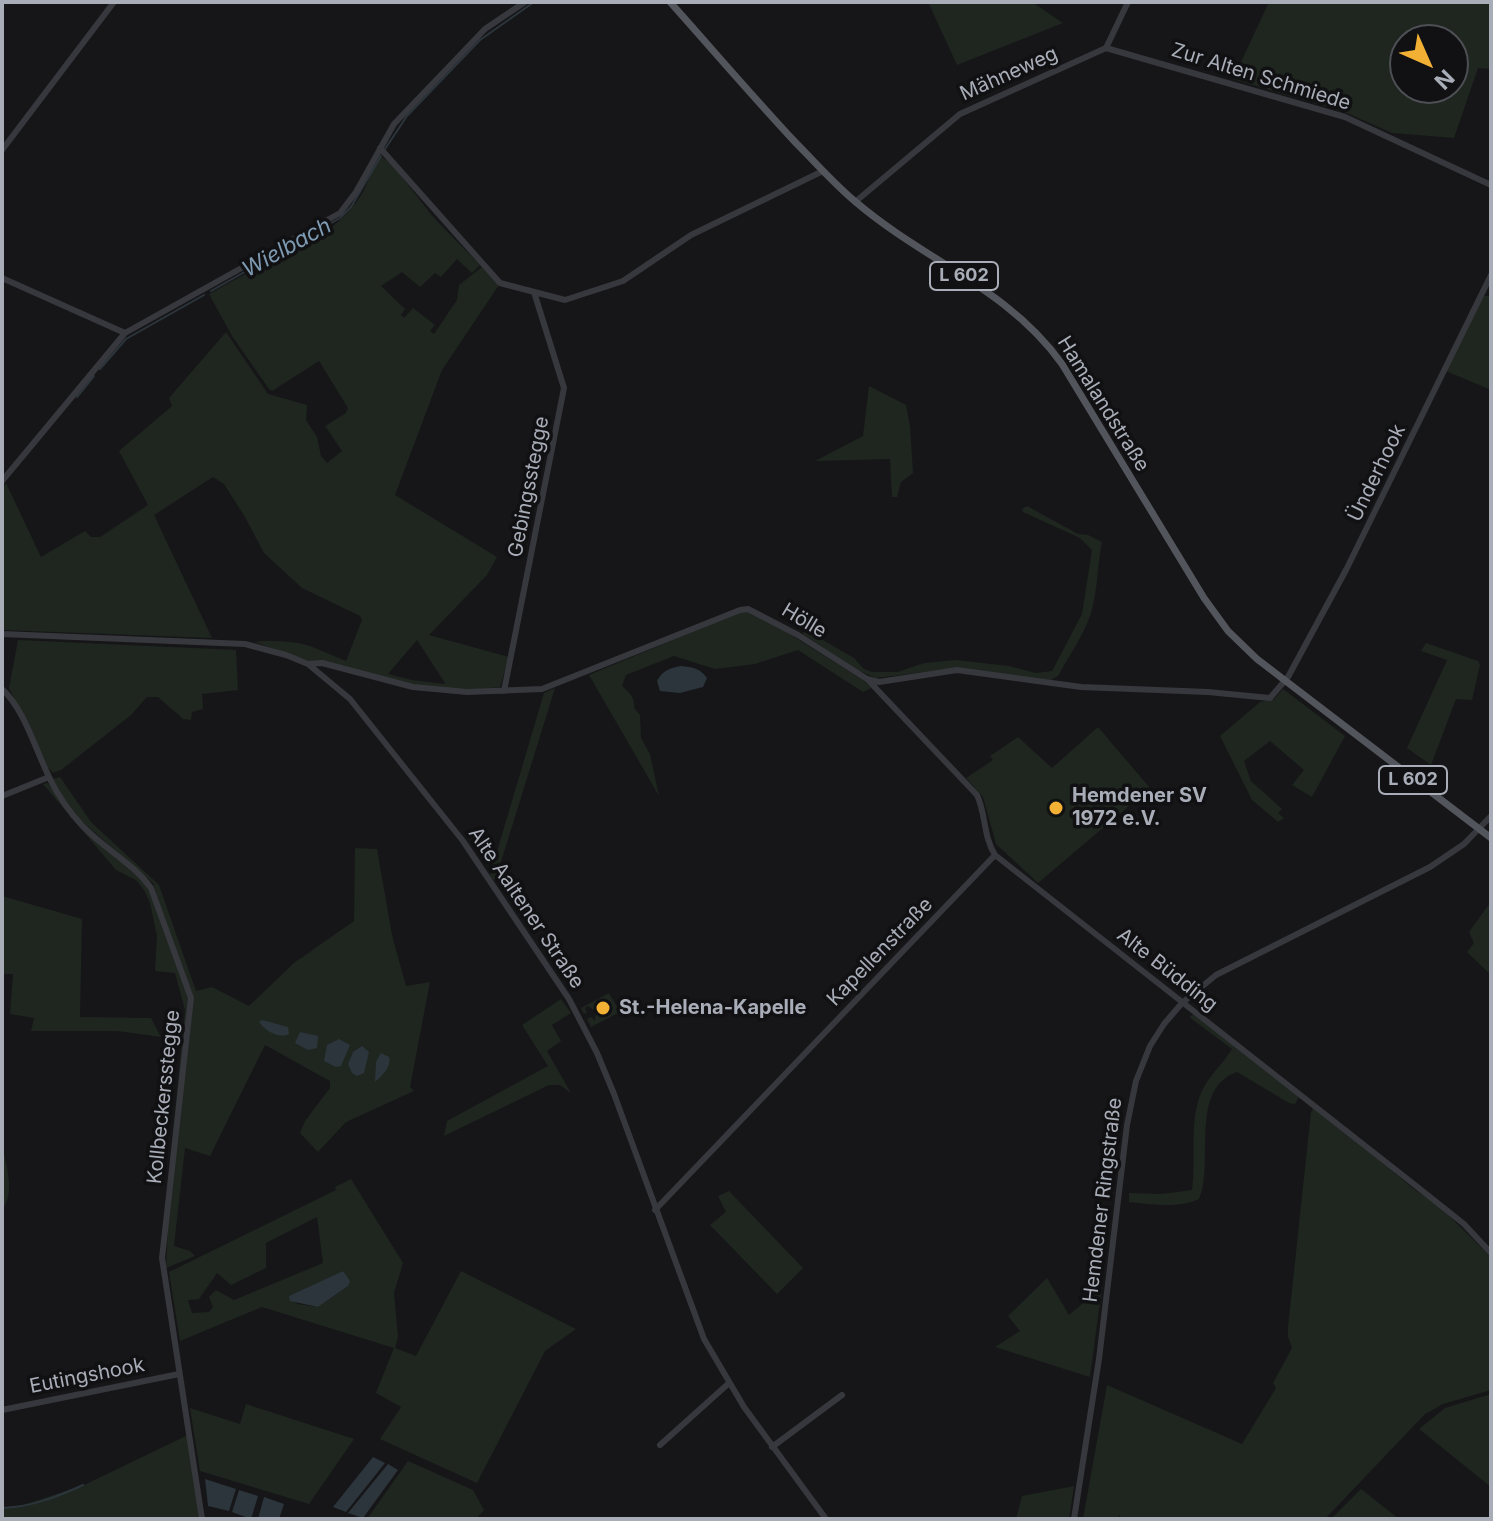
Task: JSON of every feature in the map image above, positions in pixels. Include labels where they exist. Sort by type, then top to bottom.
[{"type":"main road","name":"Hamalandstraße","points":[[670,2],[823,171],[855,202],[895,233],[995,295],[1037,332],[1062,364],[1215,614],[1257,659],[1491,838]]},
{"type":"street","points":[[2,150],[114,2]]},
{"type":"street","points":[[2,481],[125,333],[332,220],[348,205],[394,124],[485,29],[525,2]]},
{"type":"street","points":[[1106,48],[1128,2]]},
{"type":"street","name":"Zur Alten Schmiede","points":[[1106,48],[1345,117],[1491,185]]},
{"type":"street","name":"Mähneweg","points":[[855,202],[960,114],[1106,48]]},
{"type":"street","points":[[380,148],[500,283],[565,300],[623,281],[691,235],[823,171]]},
{"type":"street","name":"Ünderhook","points":[[1285,682],[1369,526],[1491,275]]},
{"type":"street","points":[[2,278],[125,333]]},
{"type":"street","name":"Gebingsstegge","points":[[504,691],[564,388],[534,292]]},
{"type":"street","name":"Hölle","points":[[308,664],[322,663],[413,687],[467,692],[542,689],[748,609],[798,635],[867,679]]},
{"type":"street","name":"Alte Aaltener Straße","points":[[2,634],[245,644],[308,664],[350,699],[463,841],[566,994],[597,1053],[704,1339],[728,1384],[826,1519]]},
{"type":"street","points":[[867,679],[896,681],[957,670],[1081,687],[1208,692],[1262,699],[1275,695],[1285,682]]},
{"type":"street","points":[[867,679],[977,795],[987,843],[995,855]]},
{"type":"street","name":"Kollbeckersstegge","points":[[2,689],[17,707],[49,777],[82,825],[142,876],[151,888],[191,998],[162,1258],[202,1519]]},
{"type":"street","points":[[2,796],[49,777]]},
{"type":"street","name":"Hemdener Ringstraße","points":[[1074,1519],[1099,1359],[1132,1093],[1150,1046],[1182,1003],[1216,975],[1430,867],[1456,851],[1491,816]]},
{"type":"street","name":"Kapellenstraße","points":[[655,1210],[995,855]]},
{"type":"street","name":"Alte Büdding","points":[[995,855],[1464,1224],[1491,1253]]},
{"type":"street","name":"Eutingshook","points":[[2,1410],[179,1374]]},
{"type":"street","points":[[660,1445],[728,1384]]},
{"type":"street","points":[[772,1447],[842,1395]]},
{"type":"shaded area","points":[[928,2],[1032,2],[1063,23],[957,65]]},
{"type":"shaded area","points":[[1269,2],[1491,2],[1491,69],[1478,68],[1469,94],[1469,24],[1389,24],[1389,104],[1466,104],[1454,138],[1392,133],[1347,113],[1233,79]]},
{"type":"shaded area","points":[[381,157],[390,162],[434,218],[480,265],[472,273],[457,259],[441,277],[435,273],[420,287],[402,272],[381,286],[405,309],[401,315],[404,318],[413,308],[435,325],[430,331],[434,334],[457,300],[459,285],[482,267],[499,285],[442,370],[395,495],[497,557],[487,575],[429,635],[509,657],[500,687],[468,690],[413,686],[308,661],[255,642],[301,644],[346,661],[362,620],[360,616],[302,588],[264,553],[224,484],[213,477],[154,515],[212,638],[2,630],[2,488],[6,483],[41,557],[85,531],[91,537],[100,537],[148,505],[119,451],[172,406],[169,398],[226,332],[268,394],[307,405],[306,420],[317,437],[321,456],[327,463],[342,451],[325,426],[346,413],[348,408],[319,361],[272,391],[232,336],[209,294],[332,227],[360,197]],"holes":[[[417,640],[445,684],[388,674]]]},
{"type":"shaded area","points":[[1483,296],[1491,296],[1491,390],[1446,371]]},
{"type":"shaded area","points":[[869,386],[906,405],[913,473],[901,482],[897,497],[892,497],[890,459],[815,461],[863,436]]},
{"type":"shaded area","points":[[1027,506],[1078,534],[1102,542],[1091,613],[1058,676],[1051,680],[957,668],[876,678],[855,669],[803,634],[804,629],[872,672],[898,672],[924,663],[956,660],[1009,666],[1036,673],[1052,671],[1082,614],[1092,550],[1080,538],[1023,512],[1022,509]]},
{"type":"shaded area","points":[[748,611],[756,613],[871,688],[863,692],[798,650],[755,664],[715,669],[674,656],[626,675],[622,686],[640,715],[641,738],[650,754],[659,796],[589,675]]},
{"type":"shaded area","points":[[18,640],[236,650],[238,690],[202,694],[203,709],[192,712],[191,720],[183,719],[158,697],[147,697],[131,715],[53,773],[9,688]]},
{"type":"shaded area","points":[[1426,643],[1478,661],[1480,665],[1472,700],[1456,699],[1431,765],[1407,748],[1447,660],[1421,651]]},
{"type":"shaded area","points":[[681,666],[696,669],[704,675],[707,678],[703,687],[680,693],[660,691],[657,681],[662,674]]},
{"type":"shaded area","points":[[555,688],[493,880],[490,875],[544,693]]},
{"type":"shaded area","points":[[1283,689],[1345,736],[1312,797],[1292,785],[1304,770],[1270,741],[1244,761],[1251,781],[1282,809],[1278,813],[1284,818],[1278,822],[1252,800],[1220,736],[1260,702],[1274,699]]},
{"type":"shaded area","name":"Hemdener SV 1972 e.V.","points":[[1098,727],[1150,788],[1038,883],[996,844],[983,797],[966,778],[993,760],[990,756],[1018,737],[1052,768]]},
{"type":"shaded area","points":[[60,777],[91,822],[159,885],[196,991],[212,987],[249,1006],[294,963],[354,921],[355,848],[377,849],[392,935],[406,986],[430,982],[410,1087],[414,1091],[346,1122],[318,1152],[300,1133],[305,1121],[330,1088],[330,1081],[265,1045],[210,1156],[185,1148],[174,1246],[195,1256],[166,1268],[172,1143],[185,1010],[175,973],[155,971],[157,936],[144,890],[136,880],[116,870],[43,784],[48,783],[60,801],[148,886],[181,976],[153,883],[78,818],[55,786],[53,779]]},
{"type":"shaded area","points":[[2,896],[82,919],[80,1017],[151,1018],[161,1037],[118,1031],[31,1031],[34,1018],[10,1014],[13,974],[2,974]]},
{"type":"shaded area","points":[[1490,903],[1491,975],[1467,952],[1474,943],[1469,932]]},
{"type":"shaded area","points":[[609,993],[620,1012],[591,1027],[587,1019],[591,1017],[595,1021],[596,1012],[610,1009],[608,1003],[595,1011],[588,1006],[584,1014],[581,1008]]},
{"type":"shaded area","points":[[561,999],[571,1013],[552,1025],[561,1041],[547,1051],[571,1093],[560,1085],[549,1085],[444,1136],[447,1121],[548,1066],[522,1025]]},
{"type":"shaded area","points":[[1194,1014],[1299,1097],[1295,1104],[1289,1103],[1237,1072],[1222,1081],[1213,1094],[1208,1110],[1205,1167],[1199,1199],[1173,1205],[1129,1202],[1129,1193],[1162,1194],[1192,1190],[1194,1123],[1199,1097],[1232,1049],[1189,1017]]},
{"type":"shaded area","points":[[262,1020],[288,1027],[289,1034],[281,1036],[272,1033],[259,1022]]},
{"type":"shaded area","points":[[300,1032],[318,1036],[317,1048],[308,1050],[295,1043]]},
{"type":"shaded area","points":[[339,1039],[350,1045],[341,1066],[336,1067],[324,1061],[327,1045]]},
{"type":"shaded area","points":[[362,1046],[369,1052],[364,1073],[357,1076],[348,1064],[353,1052]]},
{"type":"shaded area","points":[[381,1053],[389,1057],[389,1064],[375,1082],[376,1062]]},
{"type":"shaded area","points":[[1314,1107],[1439,1206],[1491,1257],[1491,1390],[1443,1404],[1425,1414],[1325,1519],[1123,1519],[1119,1515],[1119,1519],[1083,1519],[1107,1385],[1242,1444],[1276,1388],[1273,1383],[1292,1348],[1288,1327]]},
{"type":"shaded area","points":[[2,1144],[9,1187],[2,1210]]},
{"type":"shaded area","points":[[351,1179],[403,1263],[394,1293],[398,1337],[395,1348],[416,1356],[461,1271],[576,1329],[545,1351],[477,1483],[380,1439],[401,1407],[376,1393],[394,1348],[262,1307],[180,1341],[169,1272],[336,1190],[335,1187]],"holes":[[[317,1217],[323,1263],[234,1300],[216,1290],[209,1297],[213,1307],[209,1312],[192,1313],[188,1300],[199,1299],[217,1273],[231,1285],[266,1268],[266,1243]],[[343,1271],[348,1286],[318,1307],[297,1304],[290,1296]]]},
{"type":"shaded area","points":[[729,1191],[803,1268],[777,1294],[710,1225],[726,1212],[718,1196]]},
{"type":"shaded area","points":[[343,1271],[350,1281],[348,1286],[318,1307],[290,1301],[289,1296]]},
{"type":"shaded area","points":[[1047,1278],[1069,1315],[1102,1287],[1090,1377],[995,1347],[1020,1331],[1008,1316]]},
{"type":"shaded area","points":[[1491,1394],[1491,1487],[1419,1429],[1445,1408]]},
{"type":"shaded area","points":[[246,1404],[354,1439],[309,1504],[200,1471],[190,1408],[240,1424]]},
{"type":"shaded area","points":[[188,1435],[200,1519],[2,1519],[2,1507],[20,1506],[84,1485]]},
{"type":"shaded area","points":[[373,1457],[385,1463],[346,1512],[333,1507]]},
{"type":"shaded area","points":[[408,1461],[473,1490],[484,1510],[476,1519],[367,1519]]},
{"type":"shaded area","points":[[388,1464],[398,1470],[363,1518],[348,1513]]},
{"type":"shaded area","points":[[205,1479],[236,1489],[229,1511],[208,1506]]},
{"type":"shaded area","points":[[1074,1486],[1069,1519],[1016,1519],[1022,1496]]},
{"type":"shaded area","points":[[1361,1489],[1399,1519],[1331,1519]]},
{"type":"shaded area","points":[[239,1490],[258,1496],[251,1519],[232,1512]]},
{"type":"shaded area","points":[[264,1497],[284,1504],[279,1519],[258,1519]]},
{"type":"waterway","name":"Wielbach","points":[[385,149],[407,116],[480,40],[534,2]]},
{"type":"waterway","name":"Wielbach","points":[[211,291],[340,218],[351,207],[381,156]]},
{"type":"waterway","name":"Wielbach","points":[[100,369],[126,339],[204,295]]},
{"type":"waterway","name":"Wielbach","points":[[77,397],[94,376]]},
{"type":"waterway","points":[[2,1508],[44,1501],[83,1485]]},
{"type":"place","name":"Hemdener SV 1972 e.V.","points":[[1056,808]]},
{"type":"place","name":"St.-Helena-Kapelle","points":[[603,1008]]}]
